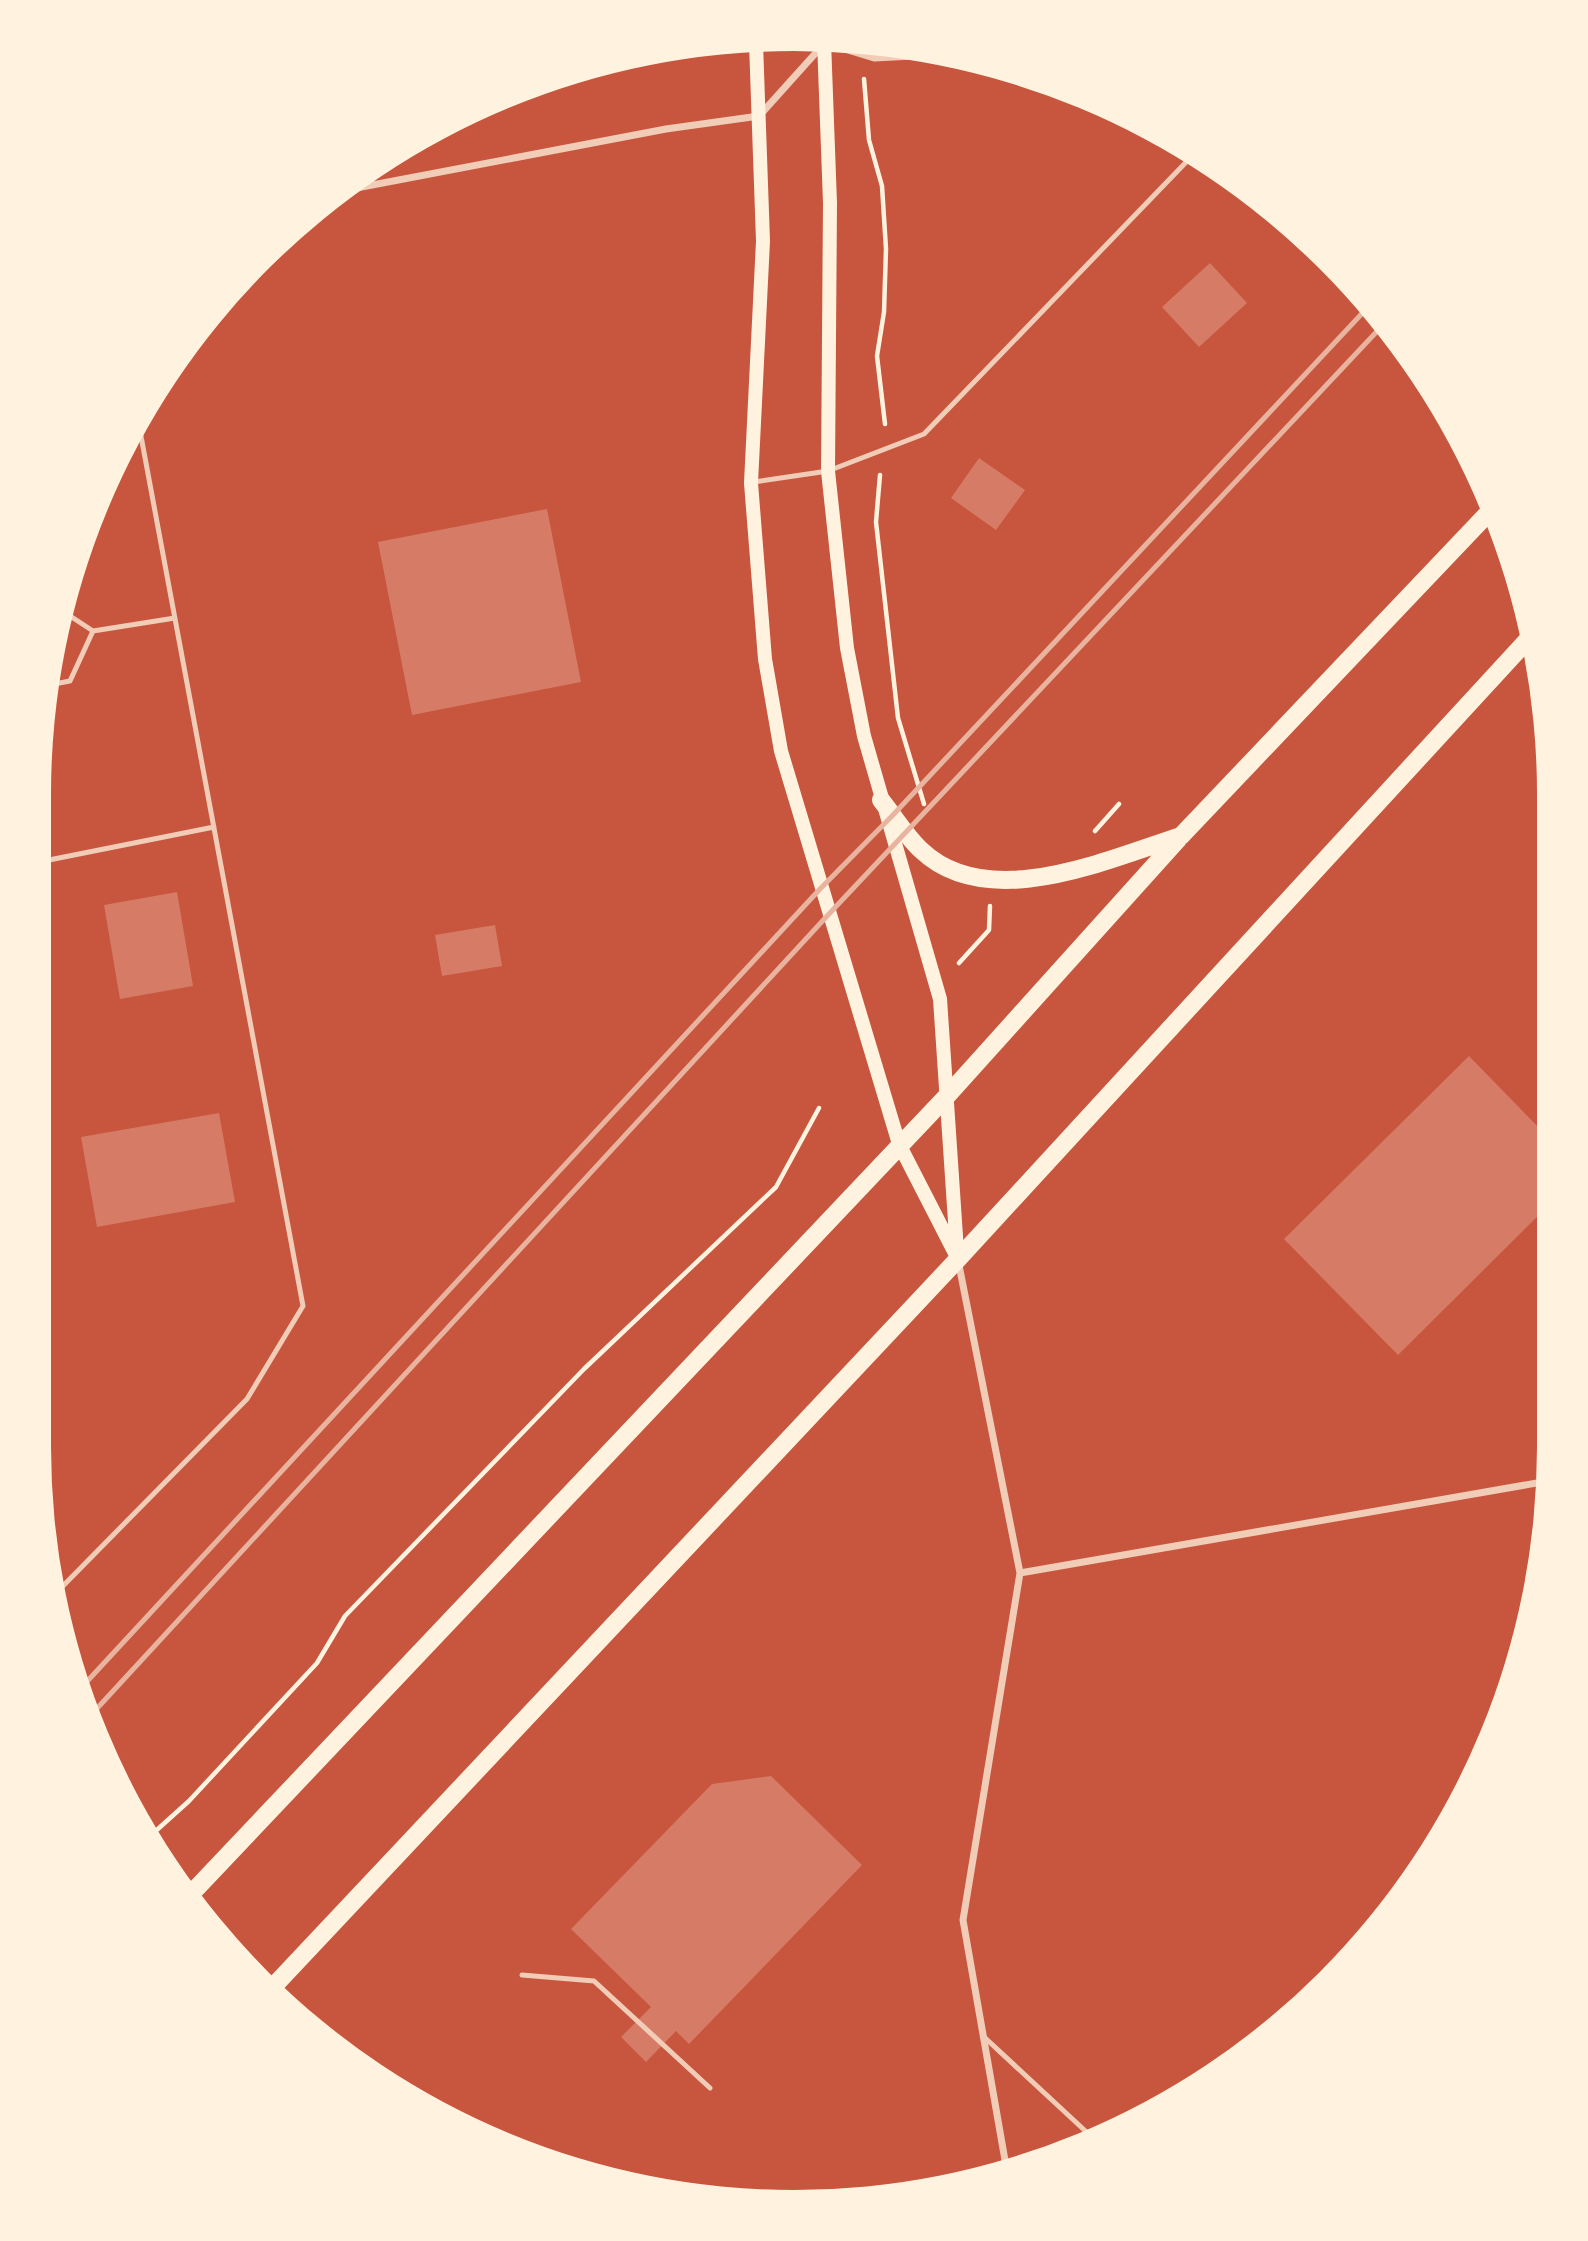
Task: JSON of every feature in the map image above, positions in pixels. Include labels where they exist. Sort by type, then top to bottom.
[{"type":"main road","points":[[756,52],[763,241],[751,483],[765,659],[781,751],[828,915],[900,1144],[958,1259]]},
{"type":"main road","points":[[822,52],[830,203],[828,471],[848,649],[863,736],[940,999],[958,1259]]},
{"type":"main road","points":[[196,1888],[946,1097],[1181,836],[1484,517]]},
{"type":"main road","points":[[278,1982],[958,1259],[1522,646]]},
{"type":"main road","points":[[881,800],[922,851],[955,871],[993,880],[1043,879],[1181,836]]},
{"type":"street","points":[[374,181],[666,129],[759,116],[814,51]]},
{"type":"street","points":[[859,54],[874,58],[892,57]]},
{"type":"street","points":[[958,1259],[1020,1573],[963,1920],[1005,2159]]},
{"type":"street","points":[[1020,1573],[1536,1483]]},
{"type":"lane","points":[[751,483],[828,471],[924,435],[1186,163]]},
{"type":"lane","points":[[64,1585],[247,1399],[303,1306],[141,438]]},
{"type":"lane","points":[[73,617],[93,631],[174,618]]},
{"type":"lane","points":[[59,683],[70,681],[93,631]]},
{"type":"lane","points":[[51,859],[214,827]]},
{"type":"lane","points":[[522,1975],[594,1981],[710,2088]]},
{"type":"lane","points":[[983,2036],[1085,2131]]},
{"type":"path","points":[[863,55],[865,114],[882,186],[886,249],[884,312],[877,356],[886,420],[876,522],[898,718],[926,810]]},
{"type":"path","points":[[1087,838],[1104,823],[1119,803]]},
{"type":"path","points":[[958,964],[989,930],[990,905]]},
{"type":"path","points":[[157,1830],[189,1801],[317,1663],[345,1616],[574,1379],[776,1187],[819,1108]]},
{"type":"building","points":[[1210,263],[1247,303],[1199,347],[1162,307]]},
{"type":"building","points":[[979,458],[1025,490],[996,530],[951,498]]},
{"type":"building","points":[[547,509],[581,682],[412,715],[378,542]]},
{"type":"building","points":[[177,892],[193,986],[120,999],[104,905]]},
{"type":"building","points":[[495,925],[502,966],[442,976],[435,935]]},
{"type":"building","points":[[1469,1056],[1537,1126],[1537,1217],[1398,1355],[1284,1239]]},
{"type":"building","points":[[219,1113],[235,1202],[97,1227],[81,1137]]},
{"type":"building","points":[[771,1776],[862,1865],[689,2044],[676,2031],[646,2062],[621,2037],[651,2007],[571,1929],[712,1784]]},
{"type":"railway","points":[[88,1680],[820,889],[893,815],[1361,314]]},
{"type":"railway","points":[[98,1707],[828,915],[1376,332]]}]
